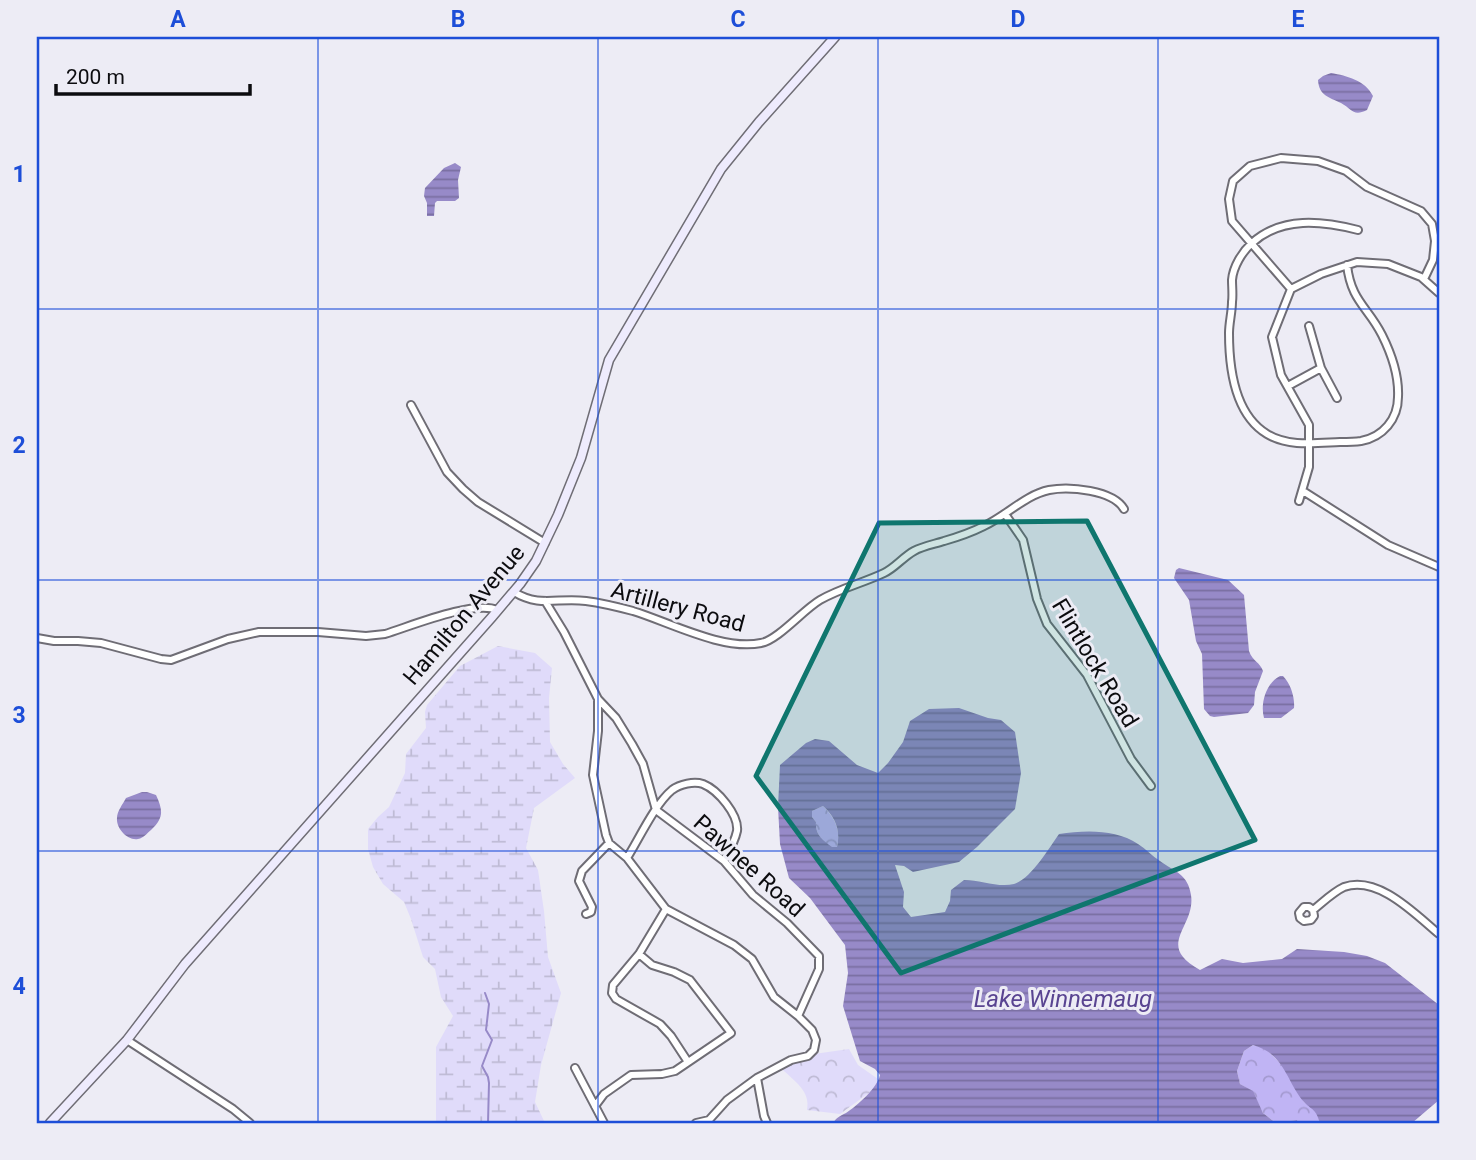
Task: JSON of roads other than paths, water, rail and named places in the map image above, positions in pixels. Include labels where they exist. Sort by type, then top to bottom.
[{"type":"street","name":"Hamilton Avenue","points":[[50,1123],[127,1040],[185,964],[529,572],[545,543],[581,458],[609,360],[722,169],[759,122],[835,37]]},
{"type":"street","points":[[1291,289],[1232,221],[1229,199],[1233,181],[1250,166],[1281,158],[1318,161],[1346,171],[1367,187],[1421,211],[1432,224],[1435,241],[1433,260],[1424,279]]},
{"type":"street","points":[[1347,265],[1354,293],[1382,334],[1389,352],[1398,398],[1394,417],[1384,433],[1362,441],[1283,441],[1266,433],[1248,417],[1237,394],[1231,365],[1229,331],[1233,299],[1232,278],[1240,258],[1252,243],[1273,229],[1293,223],[1336,224],[1358,230]]},
{"type":"street","points":[[1299,501],[1309,467],[1309,425],[1281,374],[1272,337],[1291,289],[1321,274],[1357,262],[1388,264],[1421,276],[1439,293]]},
{"type":"street","points":[[1309,326],[1321,368],[1338,398]]},
{"type":"street","points":[[1288,386],[1321,368]]},
{"type":"street","points":[[411,405],[447,472],[463,489],[478,502],[545,543]]},
{"type":"street","name":"Artillery Road","points":[[514,592],[531,600],[585,601],[631,610],[717,640],[747,645],[764,643],[818,601],[843,588],[888,572],[915,550],[986,526],[1028,499],[1049,490],[1072,489],[1097,493],[1121,503],[1124,509]]},
{"type":"street","points":[[1303,491],[1388,545],[1439,567]]},
{"type":"street","name":"Flintlock Road","points":[[1005,514],[1023,540],[1037,599],[1047,624],[1087,675],[1130,759],[1151,786]]},
{"type":"street","points":[[545,601],[598,699],[616,718],[643,764],[656,810]]},
{"type":"street","points":[[37,638],[101,643],[172,660],[228,639],[259,632],[307,631],[373,635],[476,608],[497,610]]},
{"type":"street","points":[[598,699],[593,775],[609,843],[627,858],[666,909],[734,945],[752,959],[774,997],[812,1030],[816,1041],[814,1050],[808,1056],[791,1060],[757,1078],[727,1100],[710,1121],[696,1123]]},
{"type":"street","points":[[627,858],[656,810],[672,790],[685,783],[703,784],[721,797],[734,814],[737,830],[724,861]]},
{"type":"street","name":"Pawnee Road","points":[[656,810],[724,861],[753,895],[787,923],[820,956],[819,969],[798,1016]]},
{"type":"street","points":[[586,914],[591,912],[592,907],[579,881],[582,871],[609,843]]},
{"type":"street","points":[[1313,910],[1342,888],[1356,885],[1372,887],[1389,894],[1439,934]]},
{"type":"street","points":[[666,909],[639,954],[612,985],[612,993],[616,999],[660,1024],[688,1062]]},
{"type":"street","points":[[595,1106],[604,1094],[631,1075],[675,1071],[731,1033],[690,980],[652,965],[639,954]]},
{"type":"street","points":[[127,1040],[250,1123]]},
{"type":"street","points":[[575,1068],[604,1123]]},
{"type":"street","points":[[757,1078],[764,1116],[768,1123]]},
{"type":"water","points":[[1331,73],[1360,82],[1370,91],[1373,96],[1367,110],[1353,111],[1323,93],[1318,80]]},
{"type":"water","points":[[455,163],[461,167],[458,180],[459,198],[455,201],[437,201],[434,216],[427,216],[425,188],[444,168]]},
{"type":"water","points":[[1179,568],[1228,580],[1244,595],[1249,651],[1263,671],[1255,692],[1254,705],[1248,713],[1214,717],[1204,709],[1202,654],[1196,641],[1189,600],[1174,578]]},
{"type":"water","points":[[1280,676],[1286,679],[1290,687],[1294,708],[1281,718],[1264,718],[1265,694]]},
{"type":"water","name":"Lake Winnemaug","points":[[959,708],[1001,720],[1015,732],[1021,773],[1015,809],[959,862],[913,872],[904,866],[895,865],[904,892],[903,907],[911,917],[945,912],[951,890],[964,880],[1002,885],[1020,881],[1039,862],[1059,834],[1090,831],[1129,839],[1180,874],[1187,882],[1191,906],[1178,944],[1187,961],[1200,970],[1222,959],[1243,963],[1282,959],[1297,949],[1344,952],[1385,963],[1439,1005],[1439,1100],[1412,1123],[1320,1123],[1278,1061],[1264,1049],[1253,1045],[1244,1051],[1237,1071],[1240,1084],[1253,1091],[1263,1113],[1276,1123],[833,1123],[866,1096],[880,1075],[860,1061],[843,1006],[848,973],[845,945],[810,898],[789,878],[780,844],[780,765],[806,743],[815,739],[829,741],[857,765],[878,773],[903,742],[910,721],[929,709]],"holes":[[[823,806],[837,829],[837,847],[832,847],[820,837],[812,817],[812,811]]]},
{"type":"water","points":[[142,792],[156,795],[161,814],[151,830],[142,838],[134,839],[120,830],[117,815],[126,798]]},
{"type":"water","points":[[1297,1120],[1299,1123],[1276,1123]]},
{"type":"waterway","points":[[485,993],[489,1004],[486,1030],[492,1040],[482,1066],[489,1083],[488,1123]]}]
